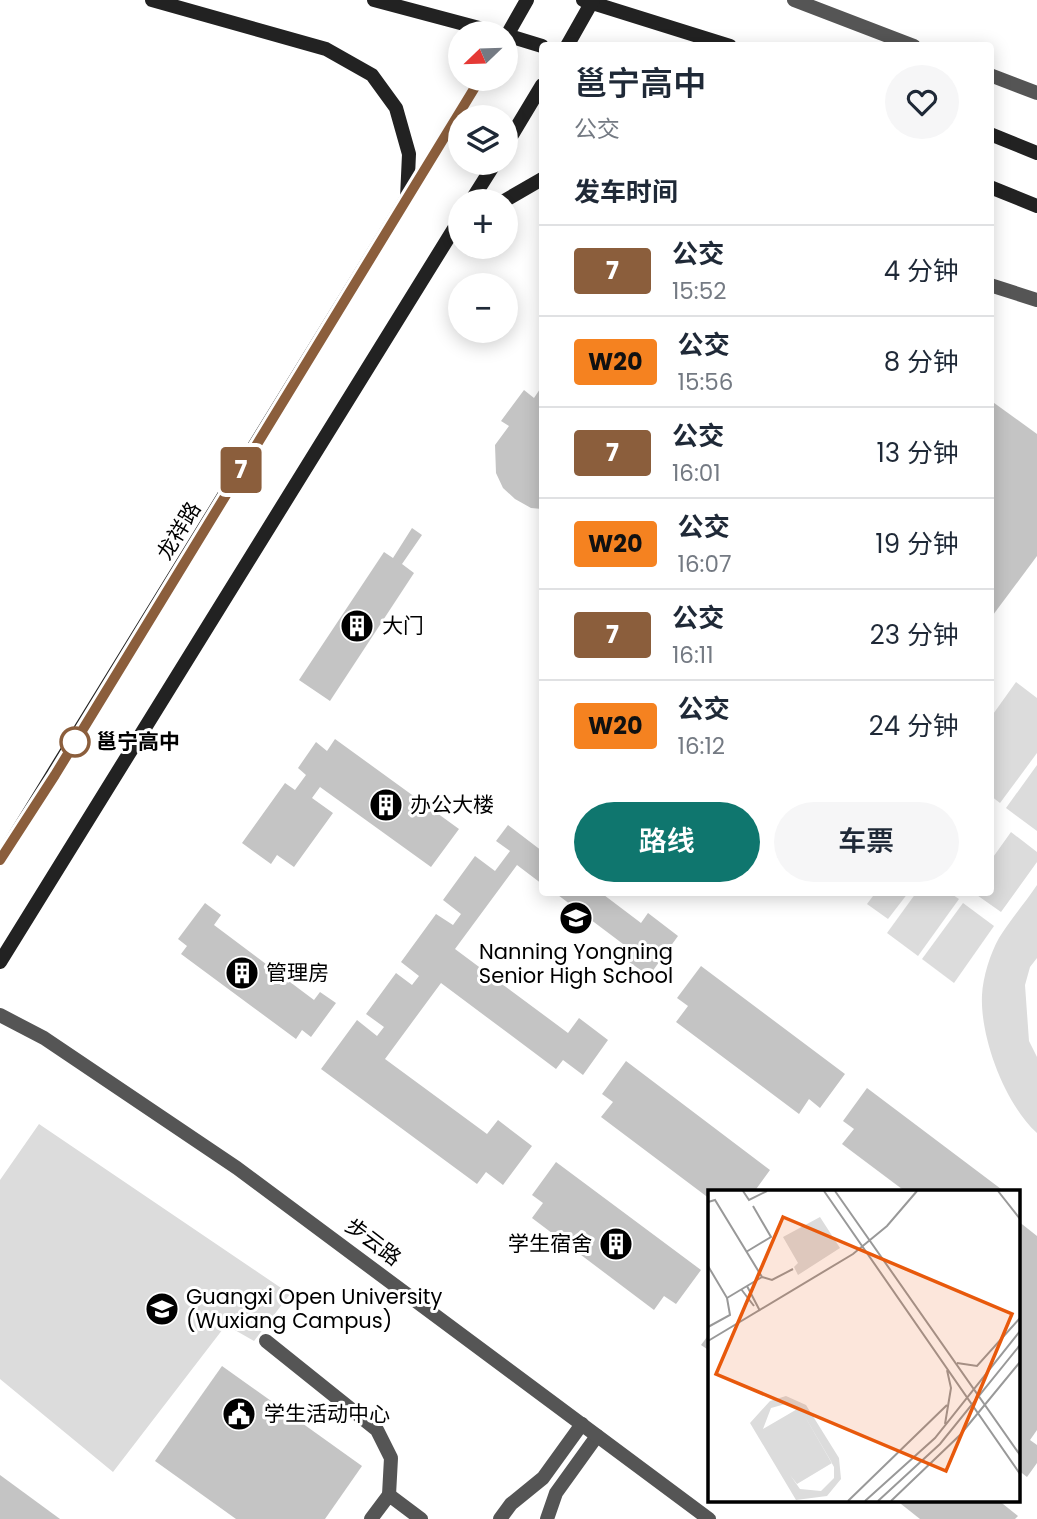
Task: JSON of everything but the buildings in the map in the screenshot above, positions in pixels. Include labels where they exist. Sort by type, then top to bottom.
[{"type":"main road","points":[[152,0],[326,49],[372,75],[396,108],[409,154],[407,199]]},
{"type":"main road","points":[[374,0],[453,21]]},
{"type":"main road","points":[[515,21],[527,0]]},
{"type":"main road","points":[[569,42],[589,1],[717,42]]},
{"type":"main road","points":[[518,39],[539,45]]},
{"type":"main road","points":[[518,125],[539,90]]},
{"type":"main road","name":"龙祥路","points":[[0,860],[473,91]]},
{"type":"main road","points":[[994,136],[1037,153]]},
{"type":"main road","points":[[518,193],[539,181]]},
{"type":"main road","points":[[994,189],[1037,206]]},
{"type":"main road","points":[[0,962],[448,239]]},
{"type":"main road","points":[[432,265],[448,250]]},
{"type":"street","points":[[794,0],[904,42]]},
{"type":"street","points":[[994,77],[1037,93]]},
{"type":"street","points":[[994,286],[1037,300]]},
{"type":"street","name":"步云路","points":[[0,1015],[44,1038],[237,1168],[709,1519]]},
{"type":"street","points":[[266,1341],[377,1430],[391,1458],[388,1495],[371,1519]]},
{"type":"street","points":[[500,1519],[511,1504],[543,1478],[582,1424]]},
{"type":"street","points":[[547,1519],[556,1493],[597,1436]]},
{"type":"street","points":[[388,1495],[421,1519]]},
{"type":"shaded area","points":[[1016,682],[1037,698],[1037,753],[1000,803],[994,798],[994,713]]},
{"type":"shaded area","points":[[1037,765],[1037,831],[1006,808]]},
{"type":"shaded area","points":[[1011,832],[1037,852],[1037,862],[1001,912],[978,896],[994,896],[994,856]]},
{"type":"shaded area","points":[[1037,885],[1037,958],[1030,967],[1025,985],[1029,1041],[1037,1057],[1037,1133],[1015,1105],[997,1069],[985,1031],[982,995],[985,973],[999,938]]},
{"type":"shaded area","points":[[873,896],[906,896],[888,919],[867,904]]},
{"type":"shaded area","points":[[914,896],[954,896],[959,899],[918,956],[887,933]]},
{"type":"shaded area","points":[[963,903],[994,926],[954,983],[922,959]]},
{"type":"shaded area","points":[[39,1124],[290,1294],[254,1341],[226,1325],[113,1472],[0,1379],[0,1180]]},
{"type":"bus line","name":"7","points":[[0,860],[55,775],[473,91]]},
{"type":"place","name":"大门","points":[[357,626]]},
{"type":"place","name":"邕宁高中","points":[[75,742]]},
{"type":"place","name":"办公大楼","points":[[386,805]]},
{"type":"place","name":"Nanning Yongning Senior High School","points":[[576,918]]},
{"type":"place","name":"管理房","points":[[242,973]]},
{"type":"place","name":"学生宿舍","points":[[616,1244]]},
{"type":"place","name":"Guangxi Open University (Wuxiang Campus)","points":[[162,1309]]},
{"type":"place","name":"学生活动中心","points":[[239,1414]]}]
